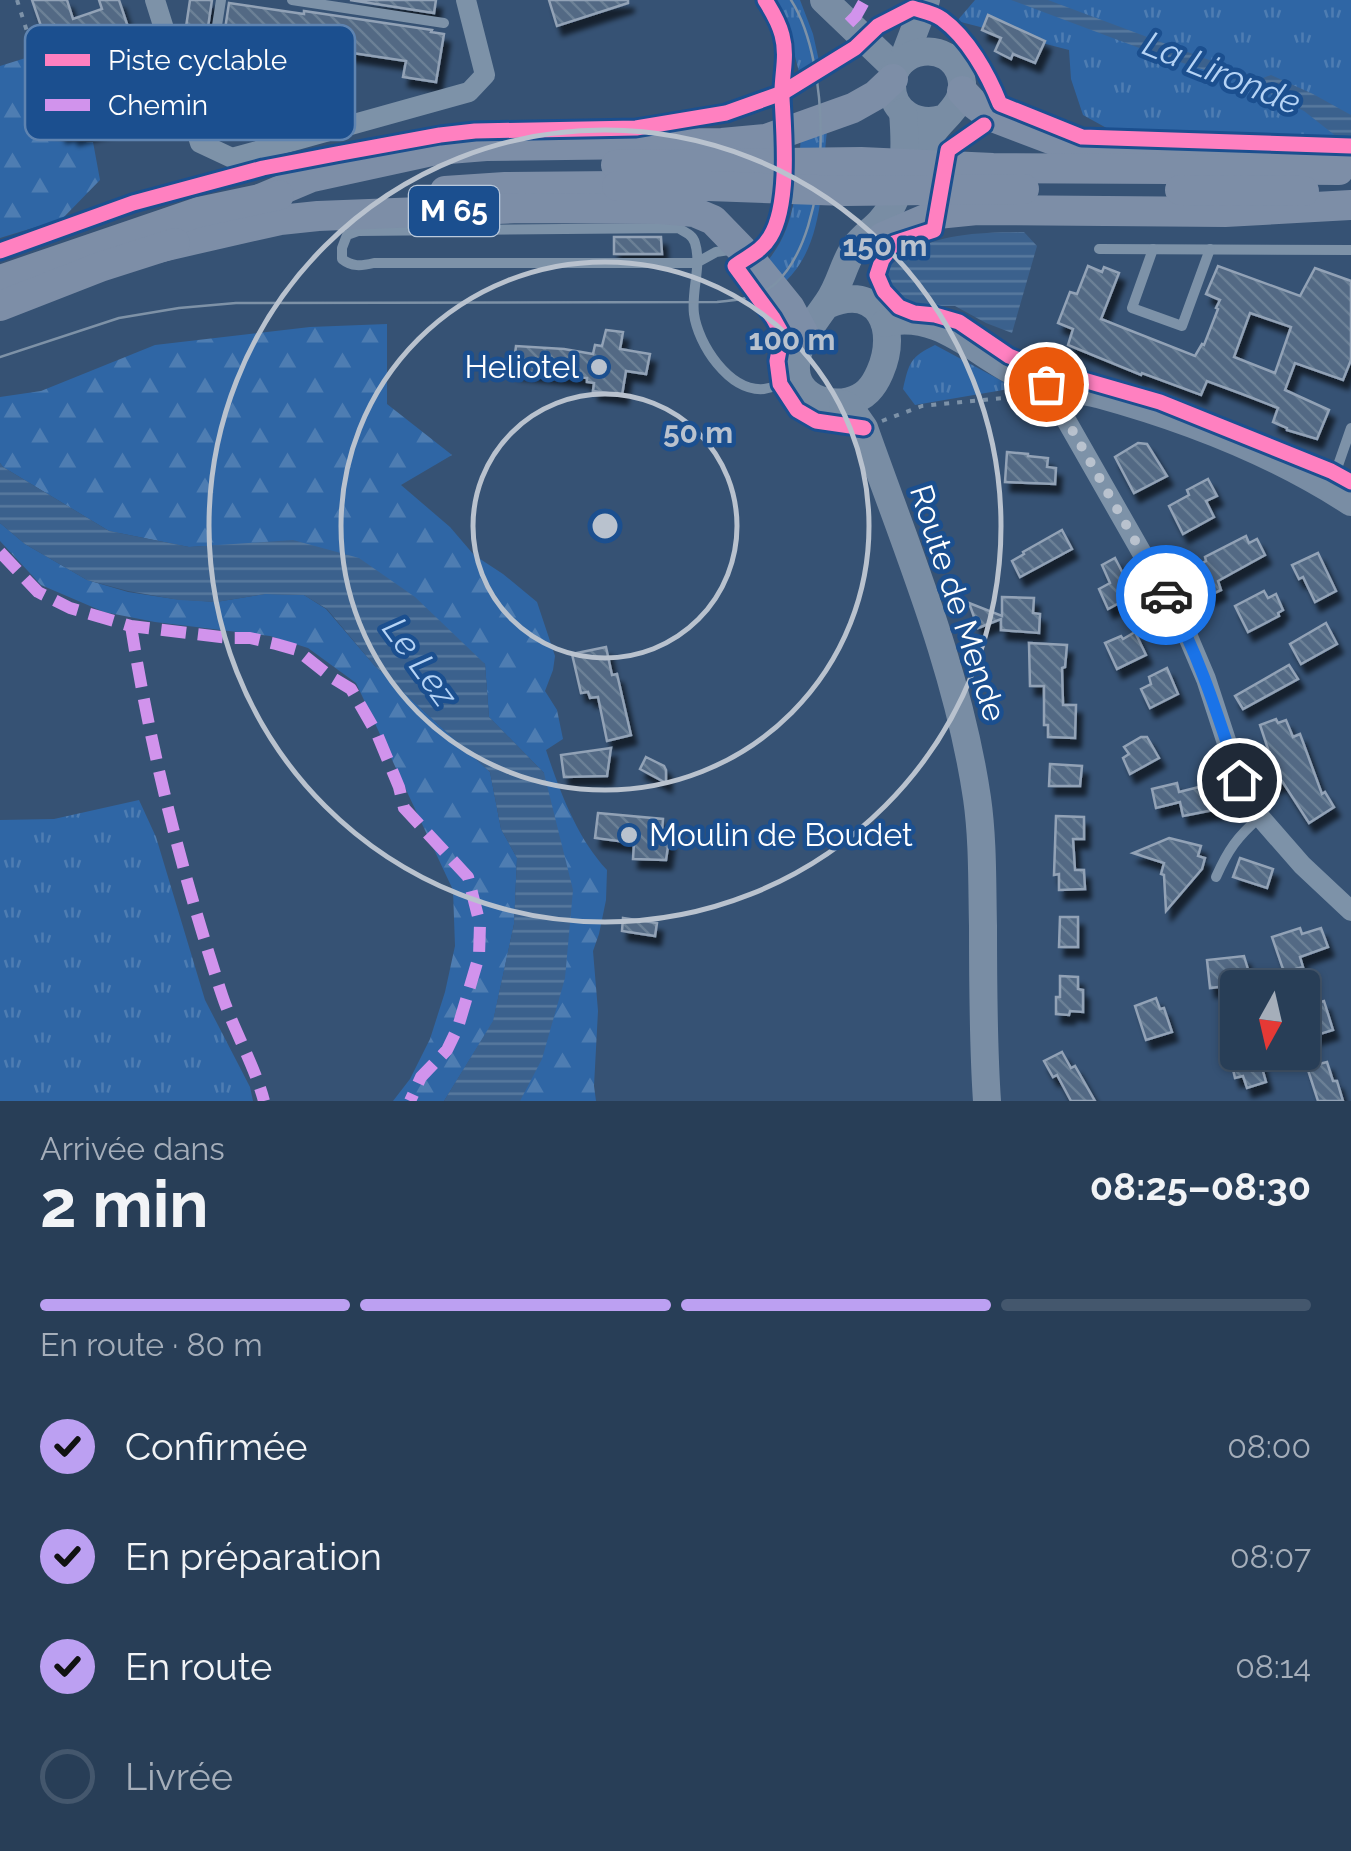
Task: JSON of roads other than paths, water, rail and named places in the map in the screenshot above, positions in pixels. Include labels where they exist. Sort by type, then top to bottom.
[{"type":"main road","name":"M 65","points":[[262,198],[312,177],[436,150],[722,143],[766,138],[853,108],[876,94],[897,70]]},
{"type":"main road","points":[[962,91],[990,116],[1069,146],[1217,148],[1347,181]]},
{"type":"main road","name":"M 65","points":[[0,280],[199,212],[397,174],[502,165],[709,186],[845,191],[1347,181]]},
{"type":"main road","name":"M 65","points":[[0,306],[157,248],[310,205],[616,175]]},
{"type":"main road","points":[[883,237],[937,214],[1225,212],[1347,181]]},
{"type":"main road","name":"M 65","points":[[157,248],[280,220],[318,216],[520,208],[694,212],[713,220],[740,248],[790,308],[805,336]]},
{"type":"street","points":[[154,0],[162,25]]},
{"type":"street","points":[[355,124],[469,92],[485,75],[466,0]]},
{"type":"street","points":[[824,0],[897,70]]},
{"type":"street","points":[[897,70],[912,54],[944,55],[959,70],[959,102],[942,118],[925,122],[909,117],[895,100],[897,70],[923,8]]},
{"type":"street","points":[[923,8],[928,42],[934,52]]},
{"type":"street","points":[[903,112],[904,159],[892,205],[855,246],[840,283],[805,336],[796,371],[808,392],[818,399],[854,399],[903,346],[946,329]]},
{"type":"street","points":[[862,300],[863,269],[869,255],[899,217],[921,153],[942,118]]},
{"type":"street","points":[[199,140],[232,158],[297,140]]},
{"type":"street","points":[[827,305],[848,298],[862,300],[880,311],[886,324],[888,348],[882,369]]},
{"type":"street","points":[[886,324],[932,324],[946,329],[1002,366],[1038,381],[1176,418],[1281,462],[1351,502]]},
{"type":"street","points":[[1038,381],[1183,625],[1206,678],[1239,780],[1260,817],[1302,865],[1351,911]]},
{"type":"street","name":"Route de Mende","points":[[854,399],[850,408],[864,428],[954,683],[974,782],[983,862],[987,1101]]},
{"type":"lane","points":[[217,25],[221,0]]},
{"type":"lane","points":[[292,0],[444,24]]},
{"type":"lane","points":[[740,248],[716,252],[696,263],[359,266],[342,258],[348,235],[358,231],[678,228],[695,242],[696,263],[694,316],[711,356],[740,384],[762,390],[780,384],[796,371]]},
{"type":"lane","points":[[1099,249],[1351,250]]},
{"type":"lane","points":[[1154,249],[1132,308],[1182,326],[1210,249]]},
{"type":"lane","points":[[1326,485],[1335,474],[1351,428]]},
{"type":"lane","points":[[1216,877],[1238,836],[1260,817]]},
{"type":"water","name":"La Lironde","points":[[1011,0],[1048,0],[1260,79],[1271,75],[1351,115],[1351,148],[1304,111],[1255,86],[1158,55]]},
{"type":"water","points":[[1024,232],[1037,246],[1012,333],[955,306],[911,306],[891,289],[884,270],[933,242],[967,235]]},
{"type":"water","name":"Le Lez","points":[[0,463],[109,531],[189,547],[293,540],[359,558],[415,597],[485,664],[489,717],[544,773],[573,890],[565,978],[542,1059],[520,1101],[444,1101],[493,1021],[514,924],[517,858],[501,829],[490,772],[374,665],[327,609],[304,595],[265,594],[216,602],[128,591],[87,580],[25,544],[0,523]]},
{"type":"tram line","points":[[0,357],[119,318],[236,303],[717,302],[762,292],[775,284],[794,259],[808,226],[817,187],[820,104],[805,28],[791,0]]},
{"type":"place","name":"Heliotel","points":[[599,367]]},
{"type":"place","name":"Moulin de Boudet","points":[[629,835]]}]
